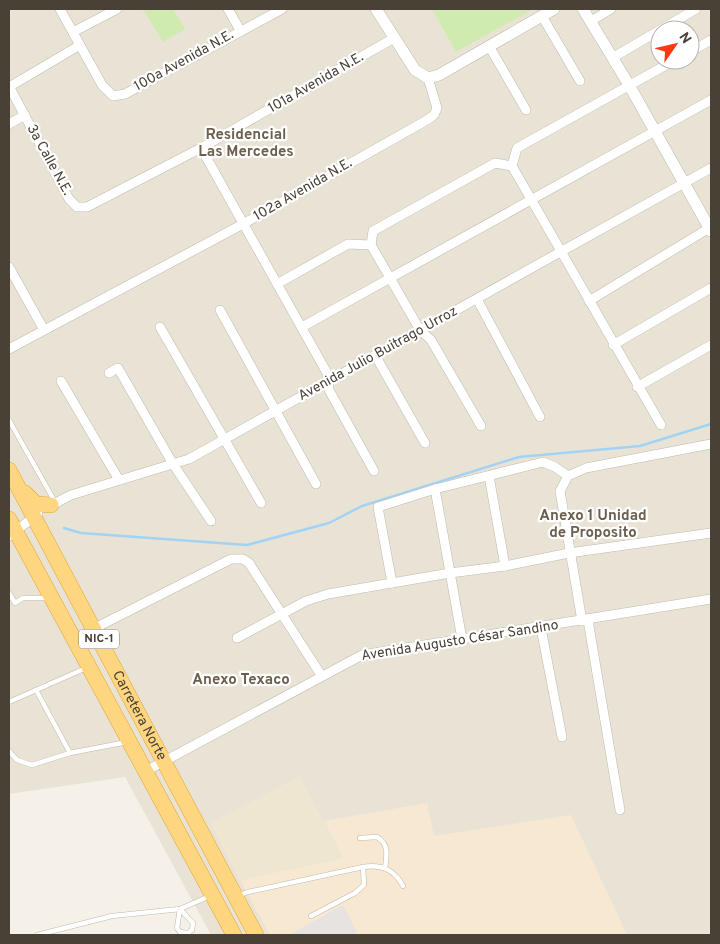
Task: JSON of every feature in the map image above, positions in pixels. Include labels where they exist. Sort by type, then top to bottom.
[{"type":"highway","points":[[11,474],[32,502],[39,505],[53,504]]},
{"type":"highway","name":"Carretera Norte","points":[[11,474],[256,935]]},
{"type":"highway","name":"Carretera Norte","points":[[11,529],[54,598],[234,935]]},
{"type":"highway","points":[[235,897],[225,906],[239,935]]},
{"type":"street","points":[[9,86],[80,45],[60,9]]},
{"type":"street","points":[[73,32],[117,9]]},
{"type":"street","points":[[228,9],[240,30]]},
{"type":"street","name":"100a Avenida N.E.","points":[[80,45],[102,85],[113,96],[125,94],[240,30],[282,9]]},
{"type":"street","points":[[376,9],[415,70],[428,78],[439,75],[554,9]]},
{"type":"street","points":[[583,9],[629,85],[711,229],[589,301]]},
{"type":"street","points":[[591,21],[611,9]]},
{"type":"street","points":[[612,58],[696,9]]},
{"type":"street","points":[[542,16],[580,81]]},
{"type":"street","name":"101a Avenida N.E.","points":[[77,207],[87,207],[201,148],[394,38]]},
{"type":"street","points":[[700,46],[711,40]]},
{"type":"street","points":[[490,46],[526,110]]},
{"type":"street","points":[[657,70],[517,148],[512,166],[637,387],[661,425]]},
{"type":"street","name":"102a Avenida N.E.","points":[[9,349],[243,224],[434,115],[437,101],[428,78]]},
{"type":"street","name":"3a Calle N.E.","points":[[9,86],[70,199],[77,207]]},
{"type":"street","points":[[302,327],[390,276],[711,100]]},
{"type":"street","points":[[9,124],[24,115]]},
{"type":"street","points":[[201,148],[328,373],[329,390],[374,471]]},
{"type":"street","points":[[481,426],[431,340],[420,330],[371,245],[373,231],[495,163],[512,166]]},
{"type":"street","name":"Avenida Julio Buitrago Urroz","points":[[11,529],[71,495],[189,459],[711,168]]},
{"type":"street","points":[[277,284],[348,244],[371,245]]},
{"type":"street","points":[[9,267],[44,330]]},
{"type":"street","points":[[613,345],[711,288]]},
{"type":"street","points":[[477,299],[540,417]]},
{"type":"street","points":[[220,310],[316,484]]},
{"type":"street","points":[[160,327],[261,503]]},
{"type":"street","points":[[637,387],[711,346]]},
{"type":"street","points":[[375,355],[425,442]]},
{"type":"street","points":[[108,373],[118,368],[173,464],[211,520]]},
{"type":"street","points":[[61,381],[119,480]]},
{"type":"street","points":[[620,810],[585,621],[569,553],[560,491],[568,476],[586,468],[711,444]]},
{"type":"street","points":[[392,583],[378,507],[543,462],[555,466],[568,476]]},
{"type":"street","points":[[489,476],[505,566]]},
{"type":"street","points":[[435,490],[462,639]]},
{"type":"street","points":[[237,638],[306,601],[328,594],[450,573],[505,566],[569,553],[711,533]]},
{"type":"street","points":[[93,628],[231,559],[243,559],[249,563],[321,676]]},
{"type":"street","name":"Avenida Augusto César Sandino","points":[[146,771],[362,655],[585,621],[711,599]]},
{"type":"street","points":[[541,628],[562,737]]},
{"type":"lane","points":[[9,420],[53,504]]},
{"type":"lane","points":[[9,593],[15,603],[23,598],[54,598]]},
{"type":"lane","points":[[9,702],[77,674],[90,666]]},
{"type":"lane","points":[[36,690],[70,753]]},
{"type":"lane","points":[[9,751],[17,760],[32,765],[70,753],[130,741]]},
{"type":"lane","points":[[360,838],[372,836],[384,842],[387,849],[385,868]]},
{"type":"lane","points":[[235,897],[248,892],[376,865],[394,874],[403,886]]},
{"type":"lane","points":[[312,916],[356,893],[364,886],[363,868]]},
{"type":"lane","points":[[37,935],[112,916],[180,909],[212,895]]},
{"type":"lane","points":[[180,909],[193,923],[192,930],[188,933],[183,933],[177,928],[180,909]]},
{"type":"shaded area","points":[[9,9],[711,9],[711,935],[211,935],[125,777],[9,794]]},
{"type":"shaded area","points":[[300,776],[343,858],[240,880],[210,823]]},
{"type":"shaded area","points":[[427,803],[434,836],[571,815],[627,935],[270,935],[240,880],[343,858],[324,821]]},
{"type":"shaded area","points":[[343,905],[357,932],[351,935],[289,935]]},
{"type":"green space","points":[[143,9],[173,9],[185,29],[163,42]]},
{"type":"green space","points":[[432,9],[533,9],[456,52]]},
{"type":"waterway","points":[[64,528],[81,533],[247,545],[329,523],[362,506],[519,457],[640,446],[711,424]]},
{"type":"district","name":"Residencial Las Mercedes","points":[[246,144]]},
{"type":"district","name":"Anexo 1 Unidad de Proposito","points":[[593,524]]},
{"type":"district","name":"Anexo Texaco","points":[[241,680]]}]
